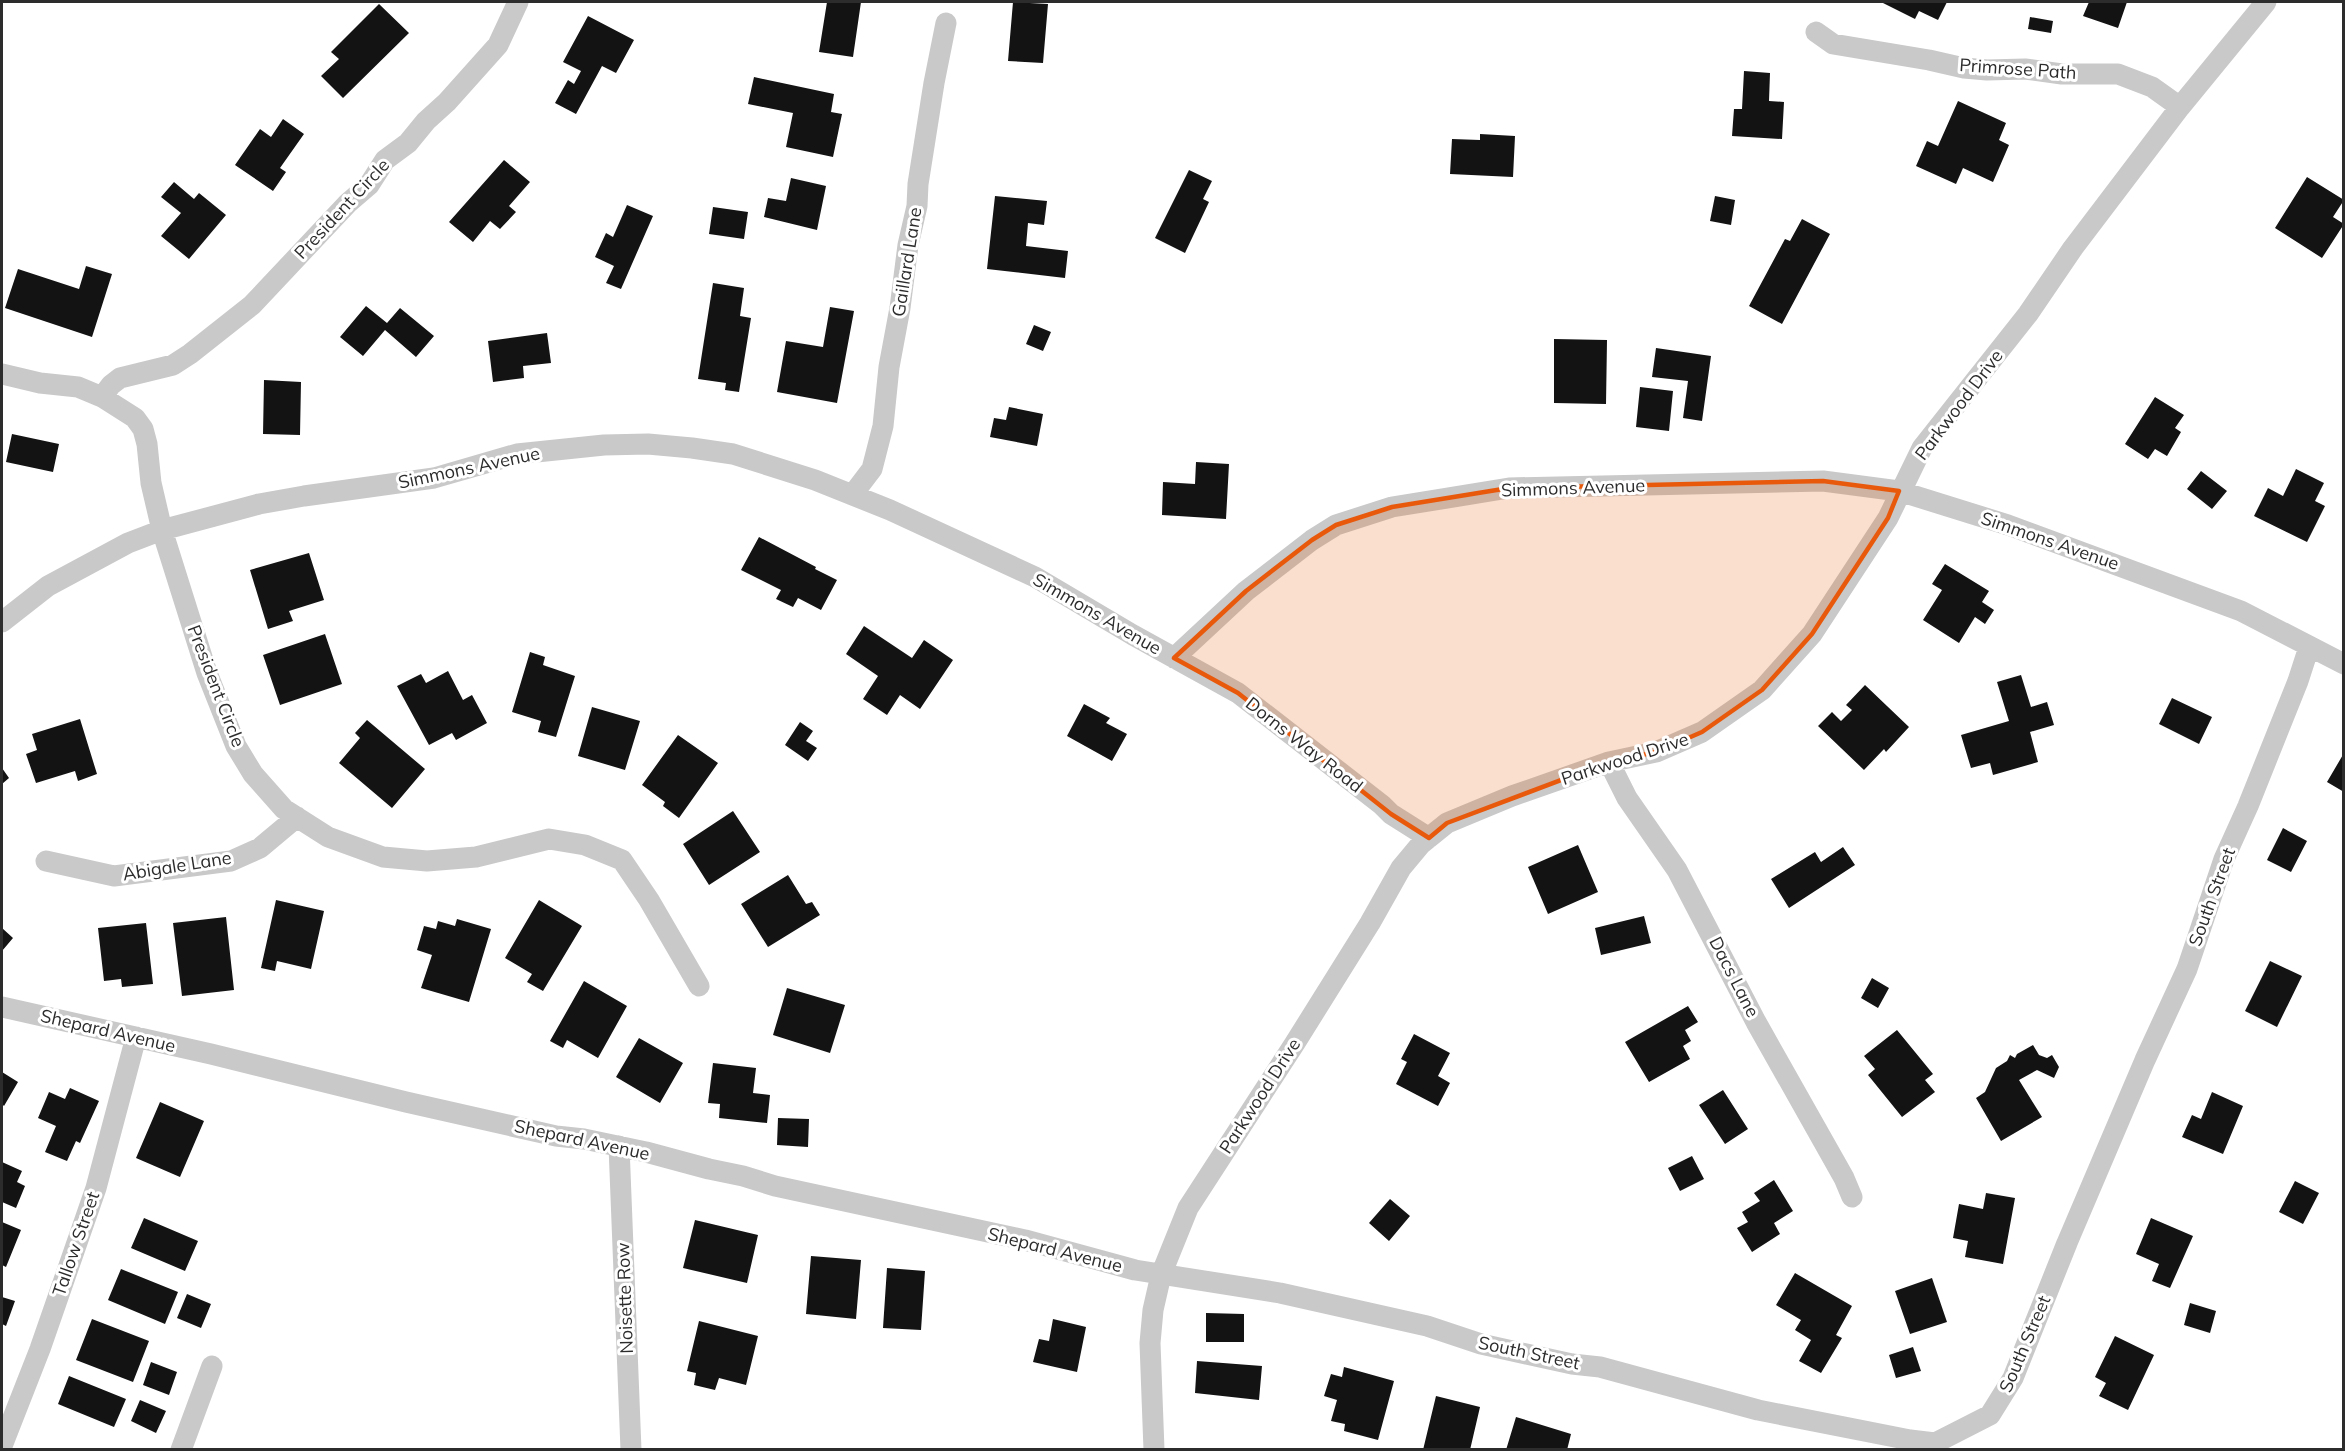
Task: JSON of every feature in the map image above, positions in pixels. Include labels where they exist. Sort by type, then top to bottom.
[{"type":"street","name":"President Circle","points":[[102,397],[120,378],[173,365],[252,305],[348,203],[369,185],[385,160],[408,143],[498,45],[519,2]]},
{"type":"street","name":"Parkwood Drive","points":[[1154,1449],[1150,1343],[1153,1310],[1161,1275],[1188,1208],[1295,1043],[1370,923],[1401,868],[1429,838],[1447,823],[1478,809],[1609,762],[1656,752],[1702,732],[1762,690],[1812,634],[1888,518],[1899,491],[1922,448],[2028,314],[2073,248],[2180,108],[2266,2]]},
{"type":"street","name":"Gaillard Lane","points":[[853,494],[872,469],[883,426],[889,367],[908,245],[917,206],[918,184],[934,83],[946,23]]},
{"type":"street","name":"Primrose Path","points":[[1816,32],[1833,44],[1964,68],[2025,69],[2062,74],[2118,74],[2152,87],[2180,108]]},
{"type":"street","name":"President Circle","points":[[2,374],[40,383],[78,387],[102,397],[135,418],[147,444],[151,483],[162,530],[207,673],[236,746],[253,774],[284,809],[328,837],[383,857],[427,861],[476,857],[549,839],[585,845],[622,860],[649,900],[699,986]]},
{"type":"street","name":"Simmons Avenue","points":[[2,622],[48,586],[87,563],[162,530],[259,504],[434,478],[517,454],[604,445],[648,444],[733,454],[853,494],[1035,577],[1174,658],[1246,591],[1312,540],[1336,525],[1392,507],[1509,488],[1823,481],[1899,491],[2008,525],[2180,586],[2241,611],[2343,664]]},
{"type":"street","name":"South Street","points":[[1161,1275],[1189,1277],[1280,1293],[1427,1326],[1481,1344],[1572,1364],[1600,1367],[1758,1410],[1910,1440],[1935,1443],[1990,1415],[2013,1378],[2067,1243],[2145,1060],[2187,969],[2224,859],[2248,806],[2298,681],[2309,647]]},
{"type":"street","name":"Dorns Way Road","points":[[1174,658],[1238,693],[1391,814],[1429,838]]},
{"type":"street","name":"Dacs Lane","points":[[1609,762],[1627,798],[1660,843],[1683,880],[1756,1022],[1844,1178],[1852,1197]]},
{"type":"street","name":"Abigale Lane","points":[[46,861],[114,876],[231,861],[260,848],[297,817]]},
{"type":"street","name":"Shepard Avenue","points":[[2,1007],[556,1136],[620,1146],[775,1186],[1025,1240],[1161,1275]]},
{"type":"street","name":"Tallow Street","points":[[2,1446],[40,1349],[96,1188],[136,1037]]},
{"type":"street","name":"Noisette Row","points":[[620,1146],[631,1449]]},
{"type":"street","points":[[182,1449],[212,1366]]},
{"type":"highlighted area","points":[[1823,481],[1899,491],[1888,518],[1812,634],[1762,690],[1702,732],[1656,752],[1609,762],[1447,823],[1429,838],[1391,814],[1238,693],[1174,658],[1246,591],[1312,540],[1336,525],[1392,507],[1509,488]]},
{"type":"building","points":[[827,2],[861,2],[853,57],[819,52]]},
{"type":"building","points":[[1013,2],[1048,4],[1043,63],[1008,61]]},
{"type":"building","points":[[1881,2],[1947,2],[1938,20],[1919,11],[1915,19]]},
{"type":"building","points":[[2089,2],[2127,2],[2118,28],[2083,16]]},
{"type":"building","points":[[379,4],[409,33],[343,98],[321,76],[339,59],[331,52]]},
{"type":"building","points":[[588,16],[634,40],[616,73],[602,66],[576,114],[555,103],[568,80],[574,84],[581,71],[563,62]]},
{"type":"building","points":[[2030,17],[2053,21],[2051,33],[2028,29]]},
{"type":"building","points":[[1744,71],[1770,73],[1769,101],[1784,102],[1782,139],[1732,136],[1734,109],[1742,109]]},
{"type":"building","points":[[754,77],[834,94],[831,112],[842,114],[833,157],[786,147],[793,113],[748,104]]},
{"type":"building","points":[[1958,101],[2006,123],[1999,140],[2009,145],[1993,182],[1963,168],[1956,184],[1916,166],[1927,141],[1938,146]]},
{"type":"building","points":[[283,119],[304,134],[280,168],[286,172],[273,191],[235,165],[260,129],[271,137]]},
{"type":"building","points":[[1480,134],[1515,136],[1513,177],[1450,174],[1452,139],[1480,140]]},
{"type":"building","points":[[504,160],[530,182],[509,206],[516,212],[500,229],[490,221],[473,242],[449,222]]},
{"type":"building","points":[[1189,170],[1212,181],[1203,199],[1209,202],[1185,253],[1155,238]]},
{"type":"building","points":[[2307,177],[2344,200],[2333,217],[2344,224],[2322,258],[2275,228]]},
{"type":"building","points":[[791,178],[826,186],[817,230],[764,217],[768,198],[786,201]]},
{"type":"building","points":[[174,182],[194,199],[199,193],[226,215],[189,259],[161,236],[181,213],[161,197]]},
{"type":"building","points":[[995,196],[1047,201],[1044,225],[1028,223],[1026,246],[1068,251],[1065,278],[987,269]]},
{"type":"building","points":[[1715,196],[1735,200],[1731,225],[1710,221]]},
{"type":"building","points":[[627,205],[653,216],[621,289],[606,283],[614,266],[595,257],[606,233],[613,237]]},
{"type":"building","points":[[713,207],[748,212],[744,239],[709,234]]},
{"type":"building","points":[[1802,219],[1830,234],[1782,324],[1749,306],[1785,239],[1790,241]]},
{"type":"building","points":[[86,266],[112,274],[92,337],[5,308],[18,269],[79,289]]},
{"type":"building","points":[[713,283],[744,288],[740,316],[751,318],[739,392],[725,390],[726,383],[698,379]]},
{"type":"building","points":[[366,306],[387,323],[400,308],[434,336],[416,357],[385,330],[363,356],[340,337]]},
{"type":"building","points":[[830,307],[854,311],[837,403],[777,392],[786,341],[823,347]]},
{"type":"building","points":[[1034,325],[1051,332],[1043,351],[1026,344]]},
{"type":"building","points":[[547,333],[551,363],[523,366],[524,378],[493,382],[488,341]]},
{"type":"building","points":[[1554,339],[1607,340],[1606,404],[1554,403]]},
{"type":"building","points":[[1656,348],[1711,356],[1702,421],[1683,418],[1688,381],[1652,377]]},
{"type":"building","points":[[264,380],[301,382],[300,435],[263,434]]},
{"type":"building","points":[[1640,387],[1673,391],[1669,431],[1636,427]]},
{"type":"building","points":[[2155,397],[2184,415],[2175,428],[2181,432],[2167,456],[2155,449],[2148,459],[2125,444]]},
{"type":"building","points":[[1009,407],[1043,414],[1037,446],[990,437],[994,418],[1006,420]]},
{"type":"building","points":[[12,434],[59,444],[53,472],[6,462]]},
{"type":"building","points":[[1196,462],[1229,464],[1226,519],[1162,515],[1163,482],[1195,484]]},
{"type":"building","points":[[2296,469],[2324,483],[2315,501],[2325,506],[2307,542],[2254,516],[2268,488],[2283,496]]},
{"type":"building","points":[[2201,471],[2227,491],[2212,509],[2187,489]]},
{"type":"building","points":[[759,537],[837,580],[821,610],[798,598],[793,607],[776,599],[781,590],[741,570]]},
{"type":"building","points":[[309,553],[324,600],[289,611],[293,621],[268,629],[250,570]]},
{"type":"building","points":[[1945,564],[1989,591],[1982,602],[1994,610],[1985,624],[1975,617],[1959,643],[1923,620],[1942,590],[1932,584]]},
{"type":"building","points":[[864,626],[912,658],[924,640],[953,660],[920,709],[900,695],[887,715],[863,699],[878,676],[846,654]]},
{"type":"building","points":[[325,634],[342,684],[280,705],[263,655]]},
{"type":"building","points":[[530,652],[545,657],[543,665],[575,676],[556,737],[538,732],[541,721],[512,712]]},
{"type":"building","points":[[448,671],[463,700],[472,695],[487,723],[456,740],[452,733],[429,745],[397,686],[421,674],[426,683]]},
{"type":"building","points":[[2021,675],[2031,707],[2047,702],[2054,725],[2030,732],[2038,762],[1993,775],[1990,763],[1971,768],[1961,735],[2009,721],[1997,682]]},
{"type":"building","points":[[1865,685],[1909,727],[1886,752],[1884,749],[1864,770],[1818,726],[1832,712],[1841,721],[1852,710],[1846,705]]},
{"type":"building","points":[[2172,698],[2212,717],[2199,744],[2159,724]]},
{"type":"building","points":[[1084,704],[1110,718],[1106,723],[1127,734],[1112,761],[1067,736]]},
{"type":"building","points":[[592,707],[640,721],[625,770],[578,756]]},
{"type":"building","points":[[80,719],[97,774],[78,781],[75,771],[36,783],[26,754],[37,750],[32,734]]},
{"type":"building","points":[[367,720],[425,769],[392,808],[339,763],[360,738],[355,733]]},
{"type":"building","points":[[800,722],[813,731],[806,741],[817,748],[808,761],[785,745]]},
{"type":"building","points":[[678,735],[718,763],[679,818],[663,806],[665,802],[642,785]]},
{"type":"building","points":[[2344,753],[2344,792],[2327,782]]},
{"type":"building","points":[[2,768],[9,778],[2,784]]},
{"type":"building","points":[[733,811],[760,852],[709,885],[683,844]]},
{"type":"building","points":[[2283,828],[2307,841],[2291,872],[2267,860]]},
{"type":"building","points":[[1578,845],[1598,892],[1548,914],[1528,867]]},
{"type":"building","points":[[1843,847],[1855,865],[1789,908],[1771,879],[1815,852],[1821,862]]},
{"type":"building","points":[[788,875],[806,904],[812,902],[820,915],[768,947],[741,904]]},
{"type":"building","points":[[276,900],[324,911],[311,969],[277,961],[275,971],[261,968]]},
{"type":"building","points":[[539,900],[582,926],[543,991],[527,982],[532,974],[505,958]]},
{"type":"building","points":[[1644,916],[1651,943],[1601,955],[1595,928]]},
{"type":"building","points":[[226,917],[234,990],[182,996],[173,923]]},
{"type":"building","points":[[457,919],[491,929],[469,1002],[421,988],[432,955],[417,950],[424,926],[436,929],[438,921],[455,926]]},
{"type":"building","points":[[146,923],[153,984],[122,987],[121,979],[104,981],[98,928]]},
{"type":"building","points":[[2,928],[13,938],[2,951]]},
{"type":"building","points":[[2270,961],[2302,976],[2277,1027],[2245,1011]]},
{"type":"building","points":[[1872,978],[1889,988],[1878,1008],[1861,998]]},
{"type":"building","points":[[584,981],[627,1006],[598,1058],[567,1040],[563,1048],[550,1041]]},
{"type":"building","points":[[787,988],[845,1005],[830,1053],[773,1035]]},
{"type":"building","points":[[1688,1006],[1698,1022],[1685,1030],[1691,1041],[1683,1046],[1690,1059],[1649,1082],[1625,1042]]},
{"type":"building","points":[[1897,1030],[1933,1074],[1925,1080],[1935,1092],[1902,1117],[1868,1075],[1875,1069],[1864,1056]]},
{"type":"building","points":[[1414,1034],[1450,1053],[1438,1076],[1450,1083],[1438,1106],[1396,1084],[1407,1062],[1401,1059]]},
{"type":"building","points":[[639,1038],[683,1063],[660,1103],[616,1077]]},
{"type":"building","points":[[2033,1045],[2039,1055],[2047,1058],[2052,1055],[2059,1067],[2054,1078],[2037,1070],[2019,1080],[2042,1117],[2001,1141],[1976,1098],[1985,1092],[1996,1068],[2007,1061],[2010,1055],[2015,1058],[2017,1054]]},
{"type":"building","points":[[713,1063],[756,1068],[753,1093],[770,1095],[767,1123],[719,1118],[720,1104],[708,1103]]},
{"type":"building","points":[[2,1072],[18,1082],[4,1106],[2,1104]]},
{"type":"building","points":[[70,1088],[99,1101],[80,1143],[76,1141],[67,1161],[45,1152],[56,1126],[38,1118],[49,1092],[65,1099]]},
{"type":"building","points":[[1723,1090],[1748,1129],[1725,1144],[1699,1105]]},
{"type":"building","points":[[2212,1092],[2243,1106],[2223,1154],[2182,1137],[2192,1115],[2201,1119]]},
{"type":"building","points":[[160,1102],[204,1121],[180,1177],[136,1158]]},
{"type":"building","points":[[778,1118],[809,1119],[808,1147],[777,1145]]},
{"type":"building","points":[[1692,1156],[1704,1179],[1680,1191],[1668,1168]]},
{"type":"building","points":[[2,1162],[22,1171],[17,1182],[25,1186],[16,1208],[2,1202]]},
{"type":"building","points":[[1774,1180],[1793,1211],[1774,1223],[1780,1234],[1752,1252],[1737,1228],[1748,1222],[1742,1212],[1760,1201],[1754,1193]]},
{"type":"building","points":[[2295,1181],[2319,1193],[2303,1224],[2279,1212]]},
{"type":"building","points":[[1986,1193],[2015,1198],[2003,1264],[1965,1257],[1968,1241],[1953,1238],[1959,1204],[1983,1209]]},
{"type":"building","points":[[1390,1199],[1410,1216],[1389,1241],[1369,1223]]},
{"type":"building","points":[[144,1218],[198,1241],[185,1271],[131,1248]]},
{"type":"building","points":[[2151,1218],[2193,1236],[2170,1288],[2152,1281],[2159,1264],[2136,1254]]},
{"type":"building","points":[[695,1220],[758,1235],[747,1283],[683,1268]]},
{"type":"building","points":[[2,1222],[21,1230],[6,1267],[2,1265]]},
{"type":"building","points":[[811,1256],[861,1260],[856,1319],[806,1314]]},
{"type":"building","points":[[887,1268],[925,1271],[921,1330],[883,1328]]},
{"type":"building","points":[[121,1269],[178,1292],[165,1324],[108,1300]]},
{"type":"building","points":[[1795,1273],[1852,1306],[1836,1335],[1842,1338],[1821,1373],[1799,1361],[1811,1340],[1795,1330],[1801,1320],[1776,1305]]},
{"type":"building","points":[[1932,1278],[1947,1322],[1910,1334],[1895,1291]]},
{"type":"building","points":[[187,1294],[211,1304],[201,1328],[177,1318]]},
{"type":"building","points":[[2,1297],[15,1301],[6,1326],[2,1324]]},
{"type":"building","points":[[2190,1303],[2216,1311],[2210,1333],[2184,1325]]},
{"type":"building","points":[[1206,1313],[1244,1314],[1244,1342],[1206,1342]]},
{"type":"building","points":[[92,1319],[149,1341],[133,1382],[76,1360]]},
{"type":"building","points":[[1053,1319],[1086,1327],[1077,1372],[1033,1362],[1039,1339],[1049,1341]]},
{"type":"building","points":[[699,1321],[758,1336],[746,1385],[719,1378],[715,1390],[694,1385],[696,1373],[687,1371]]},
{"type":"building","points":[[2115,1336],[2154,1355],[2128,1410],[2099,1396],[2106,1383],[2095,1377]]},
{"type":"building","points":[[1913,1347],[1921,1371],[1896,1378],[1889,1355]]},
{"type":"building","points":[[1197,1361],[1262,1366],[1259,1400],[1195,1393]]},
{"type":"building","points":[[151,1362],[177,1372],[169,1395],[143,1385]]},
{"type":"building","points":[[1344,1367],[1394,1381],[1378,1440],[1344,1431],[1345,1424],[1331,1421],[1337,1400],[1324,1396],[1331,1374],[1342,1377]]},
{"type":"building","points":[[69,1376],[126,1399],[114,1427],[58,1404]]},
{"type":"building","points":[[1436,1396],[1480,1407],[1470,1450],[1423,1450]]},
{"type":"building","points":[[140,1400],[166,1411],[156,1433],[131,1421]]},
{"type":"building","points":[[1516,1417],[1571,1434],[1567,1450],[1506,1450]]}]
